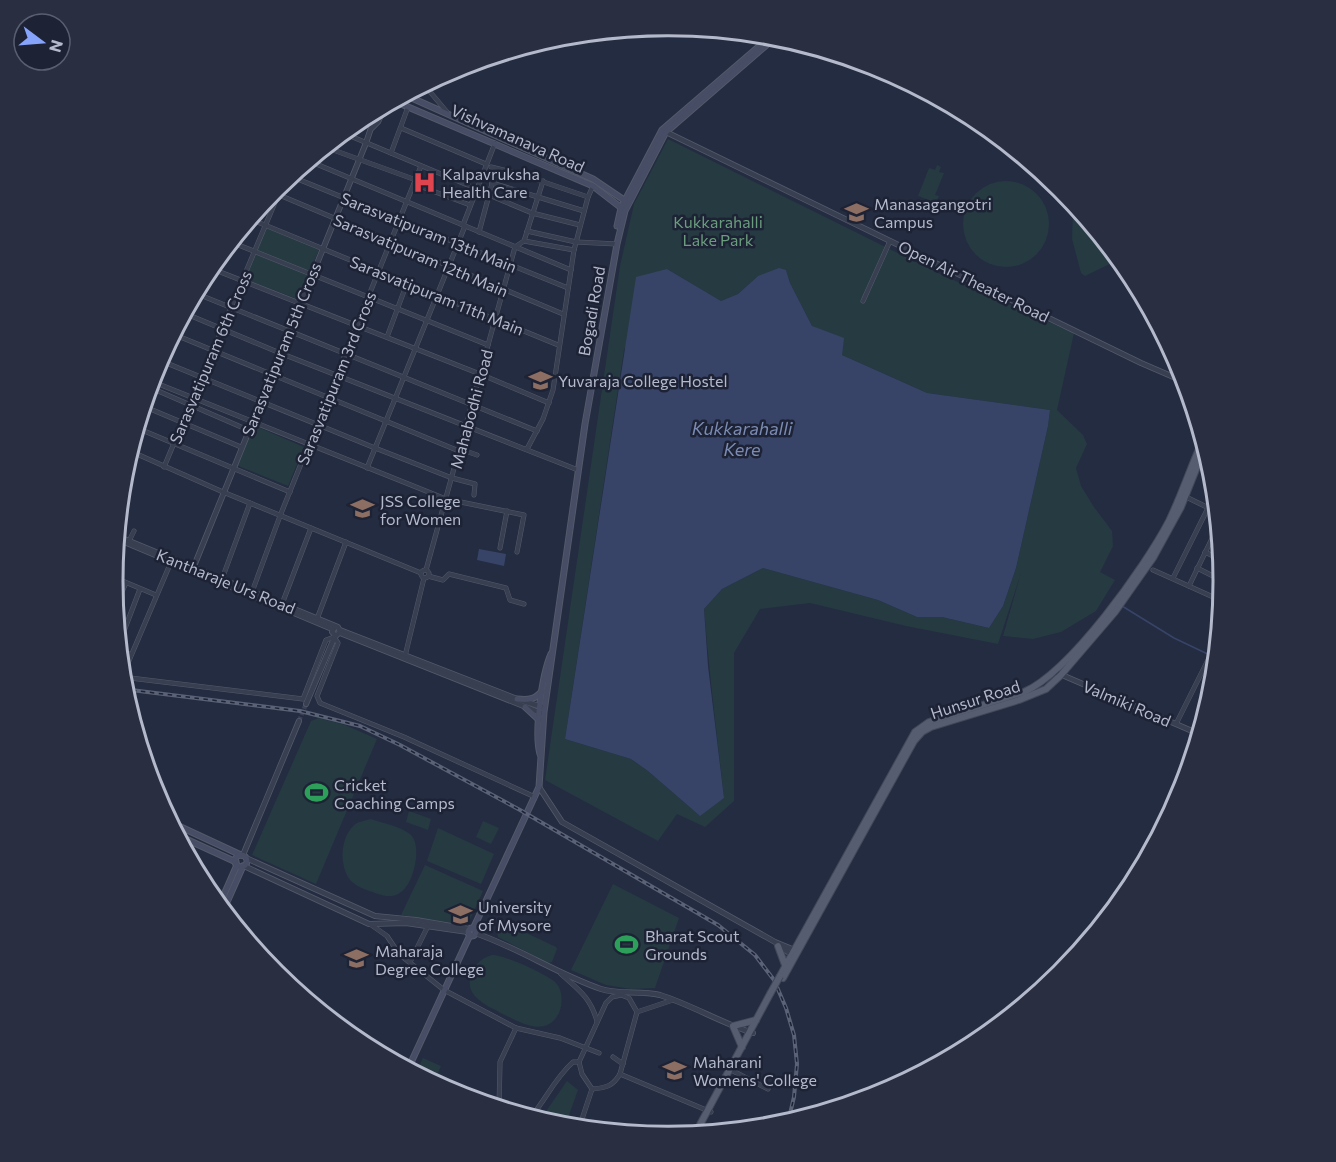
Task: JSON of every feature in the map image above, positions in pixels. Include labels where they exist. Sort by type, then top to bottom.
[{"type":"main road","points":[[627,203],[662,130],[761,44]]},
{"type":"main road","name":"Bogadi Road","points":[[540,756],[539,720],[552,660],[579,470],[615,244],[623,209],[666,132],[767,45]]},
{"type":"main road","name":"Vishvamanava Road","points":[[414,99],[593,179],[627,203]]},
{"type":"main road","name":"Vishvamanava Road","points":[[404,104],[593,186],[623,209]]},
{"type":"main road","points":[[1183,495],[1198,454]]},
{"type":"main road","points":[[1183,495],[1199,460]]},
{"type":"main road","name":"Hunsur Road","points":[[710,1111],[756,1020],[914,741],[922,732],[931,727],[1019,700],[1046,689],[1078,647],[1118,603],[1183,495]]},
{"type":"main road","name":"Bogadi Road","points":[[539,788],[543,690],[552,649]]},
{"type":"main road","points":[[517,699],[529,700],[537,697],[543,690]]},
{"type":"main road","points":[[525,707],[539,720]]},
{"type":"main road","points":[[411,1062],[539,788]]},
{"type":"main road","points":[[182,828],[243,856],[247,861],[240,865],[224,896]]},
{"type":"main road","points":[[189,841],[240,865]]},
{"type":"main road","points":[[227,900],[240,865],[237,857],[243,856]]},
{"type":"main road","points":[[776,944],[784,956],[785,966],[782,977]]},
{"type":"main road","points":[[785,966],[795,953]]},
{"type":"main road","points":[[703,1125],[772,995]]},
{"type":"main road","points":[[742,1047],[733,1026],[756,1020]]},
{"type":"street","points":[[430,90],[450,115]]},
{"type":"street","points":[[391,153],[409,106]]},
{"type":"street","name":"Sarasvatipuram 5th Cross","points":[[372,128],[379,119]]},
{"type":"street","name":"Sarasvatipuram 5th Cross","points":[[193,568],[373,123]]},
{"type":"street","points":[[401,128],[486,164]]},
{"type":"street","name":"Open Air Theater Road","points":[[666,132],[1174,377]]},
{"type":"street","points":[[353,137],[477,189]]},
{"type":"street","points":[[368,468],[495,142]]},
{"type":"street","points":[[334,150],[471,205]]},
{"type":"street","points":[[317,164],[571,270]]},
{"type":"street","name":"Sarasvatipuram 3rd Cross","points":[[252,593],[280,516],[421,166]]},
{"type":"street","points":[[479,232],[494,168],[543,181],[588,197]]},
{"type":"street","name":"Sarasvatipuram 13th Main","points":[[300,180],[568,288]]},
{"type":"street","points":[[515,247],[524,241],[543,181]]},
{"type":"street","points":[[492,183],[584,211]]},
{"type":"street","points":[[527,449],[537,431],[553,390],[574,250],[593,186]]},
{"type":"street","points":[[489,195],[532,213],[580,225]]},
{"type":"street","name":"Sarasvatipuram 12th Main","points":[[282,197],[563,314]]},
{"type":"street","name":"Sarasvatipuram 6th Cross","points":[[164,467],[274,206]]},
{"type":"street","name":"Sarasvatipuram 11th Main","points":[[258,222],[558,345]]},
{"type":"street","points":[[527,231],[576,242],[615,244]]},
{"type":"street","points":[[863,301],[890,240]]},
{"type":"street","points":[[524,241],[574,250]]},
{"type":"street","points":[[239,245],[488,345]]},
{"type":"street","name":"Mahabodhi Road","points":[[424,572],[515,247]]},
{"type":"street","points":[[219,272],[549,403]]},
{"type":"street","points":[[387,337],[407,283]]},
{"type":"street","points":[[203,296],[537,431]]},
{"type":"street","points":[[192,316],[579,470]]},
{"type":"street","points":[[180,337],[386,422],[477,455]]},
{"type":"street","points":[[168,363],[375,448],[452,478],[476,484],[474,495]]},
{"type":"street","points":[[160,384],[446,499],[524,515],[517,552]]},
{"type":"street","points":[[157,391],[248,430]]},
{"type":"street","points":[[151,408],[241,447]]},
{"type":"street","points":[[145,431],[290,492]]},
{"type":"street","points":[[138,455],[280,516],[424,572],[426,577],[405,656]]},
{"type":"street","points":[[1183,495],[1208,507]]},
{"type":"street","points":[[222,579],[250,503]]},
{"type":"street","points":[[1173,578],[1208,510]]},
{"type":"street","points":[[500,548],[507,511]]},
{"type":"street","points":[[282,604],[311,528]]},
{"type":"street","points":[[129,541],[134,531]]},
{"type":"street","points":[[1189,586],[1211,539]]},
{"type":"street","name":"Kantharaje Urs Road","points":[[125,540],[317,619],[336,632]]},
{"type":"street","name":"Kantharaje Urs Road","points":[[124,541],[171,562],[222,579],[336,632],[405,656],[542,710]]},
{"type":"street","points":[[317,619],[346,542]]},
{"type":"street","points":[[1205,552],[1212,556]]},
{"type":"street","points":[[129,661],[171,562]]},
{"type":"street","points":[[1197,568],[1213,576]]},
{"type":"street","points":[[1153,570],[1213,597]]},
{"type":"street","points":[[426,577],[443,580],[449,574],[506,588],[510,600],[524,604]]},
{"type":"street","points":[[123,582],[156,595]]},
{"type":"street","points":[[123,589],[126,583]]},
{"type":"street","points":[[125,628],[140,589]]},
{"type":"street","points":[[132,678],[303,699],[326,640],[336,632]]},
{"type":"street","points":[[306,704],[336,632]]},
{"type":"street","points":[[336,632],[338,643],[317,696],[320,703],[404,737],[535,797]]},
{"type":"street","points":[[128,654],[132,655]]},
{"type":"street","points":[[1176,724],[1207,662]]},
{"type":"street","name":"Valmiki Road","points":[[1058,674],[1191,731]]},
{"type":"street","name":"Kantharaje Urs Road","points":[[468,681],[525,707],[542,710]]},
{"type":"street","points":[[299,721],[243,856],[375,916],[416,920],[491,938],[561,974],[603,990],[621,993],[645,992],[675,1000],[751,1032]]},
{"type":"street","points":[[539,788],[562,822],[795,953]]},
{"type":"street","points":[[240,865],[369,924],[387,936],[399,954],[444,990],[516,1028],[585,1046],[599,1053]]},
{"type":"street","points":[[369,924],[406,923],[471,932]]},
{"type":"street","points":[[410,962],[428,925]]},
{"type":"street","points":[[561,974],[587,997],[597,1022]]},
{"type":"street","points":[[592,1089],[604,1088],[615,1083],[620,1074],[636,1012],[629,998],[621,993]]},
{"type":"street","points":[[592,1089],[582,1074],[579,1062],[606,1003],[621,993]]},
{"type":"street","points":[[636,1012],[675,1000]]},
{"type":"street","points":[[500,1099],[500,1062],[516,1028]]},
{"type":"street","points":[[613,1057],[622,1064]]},
{"type":"street","points":[[537,1110],[559,1075],[573,1062],[579,1062]]},
{"type":"street","points":[[733,1071],[768,1089]]},
{"type":"street","points":[[620,1074],[710,1111]]},
{"type":"street","points":[[582,1119],[592,1089]]},
{"type":"green space","name":"Kukkarahalli Lake Park","points":[[668,139],[942,275],[1074,333],[1057,410],[1083,435],[1087,444],[1076,468],[1081,486],[1112,531],[1113,546],[1100,572],[1115,580],[1096,611],[1061,632],[1033,639],[1003,636],[1021,573],[998,644],[906,626],[810,603],[760,609],[734,653],[734,801],[705,827],[677,814],[658,841],[545,780],[620,266],[634,204]],"holes":[[[667,269],[721,301],[738,294],[758,276],[786,270],[790,283],[812,326],[842,355],[927,393],[1050,410],[1016,568],[1003,606],[989,628],[942,617],[917,617],[878,600],[763,568],[722,589],[704,609],[724,798],[699,815],[631,759],[565,739],[624,350]]]},
{"type":"green space","points":[[937,165],[941,167],[939,172],[944,173],[935,195],[939,196],[936,203],[918,196],[929,168],[935,170]]},
{"type":"green space","points":[[1006,181],[1030,188],[1042,200],[1049,224],[1042,248],[1030,260],[1006,267],[982,260],[970,248],[963,224],[970,200],[982,188]]},
{"type":"green space","points":[[1073,217],[1110,263],[1085,276],[1081,273],[1072,239]]},
{"type":"green space","points":[[266,228],[319,250],[297,299],[245,279]]},
{"type":"green space","points":[[253,425],[304,447],[288,486],[236,465]]},
{"type":"green space","name":"Cricket Coaching Camps","points":[[319,718],[345,725],[377,739],[316,884],[252,855],[311,721]]},
{"type":"green space","points":[[409,811],[431,819],[428,830],[406,822]]},
{"type":"green space","points":[[371,819],[401,829],[414,839],[416,855],[413,873],[406,888],[395,896],[382,895],[356,885],[347,875],[344,867],[343,850],[347,835],[357,823]]},
{"type":"green space","points":[[483,821],[499,828],[491,844],[476,837]]},
{"type":"green space","points":[[438,828],[494,854],[481,884],[427,861]]},
{"type":"green space","points":[[425,865],[483,891],[468,924],[401,915]]},
{"type":"green space","name":"Bharat Scout Grounds","points":[[613,884],[679,918],[655,988],[631,989],[606,985],[571,970]]},
{"type":"green space","points":[[505,923],[556,947],[552,962],[548,963],[498,937],[497,932],[501,924]]},
{"type":"green space","points":[[492,955],[506,958],[543,974],[558,985],[562,1001],[554,1021],[540,1027],[525,1024],[489,1007],[476,997],[470,985],[472,972],[480,961]]},
{"type":"green space","points":[[423,1058],[441,1066],[437,1075],[419,1066]]},
{"type":"green space","points":[[567,1081],[578,1090],[568,1117],[546,1112]]},
{"type":"water","name":"Kukkarahalli Kere","points":[[779,268],[786,270],[790,283],[812,326],[844,338],[842,355],[927,393],[1050,410],[1048,426],[1016,568],[1003,606],[989,628],[942,617],[917,617],[878,600],[763,568],[722,589],[704,609],[708,666],[724,798],[700,816],[631,759],[565,739],[636,277],[667,269],[721,301],[738,294],[758,276]]},
{"type":"water","points":[[479,549],[506,554],[504,566],[477,560]]},
{"type":"waterway","points":[[1122,606],[1174,638],[1208,654]]},
{"type":"tunnel","points":[[299,721],[306,704]]},
{"type":"railway","points":[[134,690],[300,711],[360,726],[520,810],[718,925],[755,955],[774,980],[786,1008],[794,1035],[797,1064],[790,1112]]},
{"type":"place","name":"Kalpavruksha Health Care","points":[[424,182]]},
{"type":"place","name":"Manasagangotri Campus","points":[[856,212]]},
{"type":"place","name":"Yuvaraja College Hostel","points":[[540,380]]},
{"type":"place","name":"JSS College for Women","points":[[362,509]]},
{"type":"place","name":"Cricket Coaching Camps","points":[[316,793]]},
{"type":"place","name":"University of Mysore","points":[[460,915]]},
{"type":"place","name":"Bharat Scout Grounds","points":[[627,944]]},
{"type":"place","name":"Maharaja Degree College","points":[[357,959]]},
{"type":"place","name":"Maharani Womens' College","points":[[675,1070]]}]
